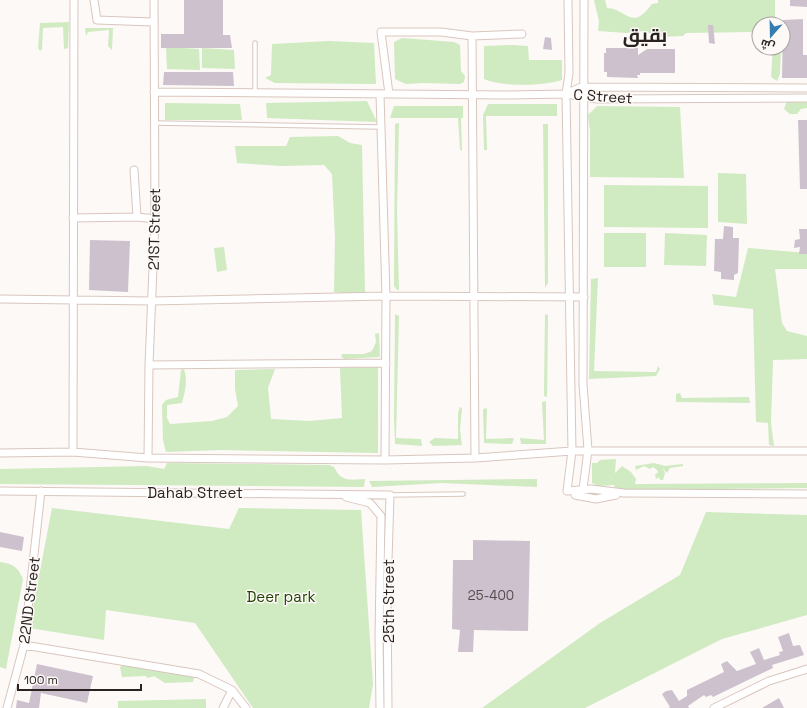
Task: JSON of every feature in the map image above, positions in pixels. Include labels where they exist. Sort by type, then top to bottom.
[{"type":"street","points":[[73,452],[74,0]]},
{"type":"street","points":[[94,0],[97,20],[153,22]]},
{"type":"street","name":"21ST Street","points":[[148,458],[149,365],[154,219],[154,0]]},
{"type":"street","points":[[568,0],[569,72],[566,94],[571,297],[572,451],[567,491],[580,493],[596,499],[624,493],[807,494]]},
{"type":"street","points":[[580,493],[587,451],[584,384],[584,0]]},
{"type":"street","points":[[389,94],[381,32],[441,32],[472,36],[522,34]]},
{"type":"street","points":[[472,36],[475,458]]},
{"type":"street","name":"C Street","points":[[566,94],[584,87],[807,88]]},
{"type":"street","points":[[154,92],[473,95],[566,94]]},
{"type":"street","points":[[380,94],[386,296],[386,460]]},
{"type":"street","name":"C Street","points":[[566,94],[597,98],[807,98]]},
{"type":"street","points":[[134,170],[137,217]]},
{"type":"street","points":[[73,218],[137,217],[154,219]]},
{"type":"street","points":[[0,299],[152,301],[386,296],[584,296]]},
{"type":"street","points":[[149,365],[386,363]]},
{"type":"street","points":[[571,384],[584,384]]},
{"type":"street","points":[[0,453],[73,452],[148,458],[386,460],[475,458],[572,451],[807,451]]},
{"type":"street","name":"Dahab Street","points":[[0,491],[390,495]]},
{"type":"street","name":"22ND Street","points":[[7,708],[24,645],[41,491]]},
{"type":"street","name":"25th Street","points":[[336,494],[370,503],[381,516],[379,636],[380,708]]},
{"type":"street","name":"25th Street","points":[[388,708],[390,495]]},
{"type":"street","points":[[24,645],[198,674],[232,690],[246,708]]},
{"type":"street","points":[[714,708],[769,681],[807,669]]},
{"type":"street","points":[[223,708],[232,690]]},
{"type":"lane","points":[[255,43],[255,93]]},
{"type":"lane","points":[[155,123],[380,127]]},
{"type":"lane","points":[[390,495],[463,494]]},
{"type":"green space","points":[[594,0],[605,0],[607,8],[614,9],[634,18],[639,17],[652,4],[658,3],[658,0],[775,0],[775,16],[751,16],[751,32],[686,33],[683,36],[660,37],[644,31],[626,33],[598,31],[599,21]]},
{"type":"green space","points":[[69,22],[68,48],[64,49],[63,27],[43,28],[42,49],[40,51],[38,48],[40,23]]},
{"type":"green space","points":[[85,28],[113,28],[112,50],[108,46],[109,30],[88,32],[86,36]]},
{"type":"green space","points":[[402,38],[454,42],[460,45],[461,71],[465,76],[464,82],[460,84],[406,84],[395,79],[394,42]]},
{"type":"green space","points":[[329,41],[374,43],[376,84],[275,83],[265,78],[271,75],[272,44]]},
{"type":"green space","points":[[484,46],[528,46],[529,60],[562,60],[562,80],[545,84],[523,85],[492,82],[484,79]]},
{"type":"green space","points":[[166,47],[199,49],[200,70],[167,69]]},
{"type":"green space","points":[[202,48],[234,50],[235,69],[202,68]]},
{"type":"green space","points":[[772,56],[781,56],[780,74],[777,81],[771,77]]},
{"type":"green space","points":[[367,101],[377,122],[267,118],[266,103]]},
{"type":"green space","points":[[787,101],[807,101],[807,108],[801,109],[797,114],[790,114],[784,109]]},
{"type":"green space","points":[[165,103],[240,104],[242,120],[165,120]]},
{"type":"green space","points":[[488,104],[557,104],[557,116],[486,116],[487,150],[484,150],[483,115]]},
{"type":"green space","points":[[394,106],[463,106],[463,118],[461,118],[462,151],[460,150],[458,118],[390,118]]},
{"type":"green space","points":[[597,106],[680,107],[684,178],[590,177],[590,131],[588,115]]},
{"type":"green space","points":[[399,123],[397,211],[399,290],[397,290],[394,286],[395,124]]},
{"type":"green space","points":[[543,124],[548,124],[548,283],[545,288]]},
{"type":"green space","points":[[338,136],[350,143],[362,145],[365,292],[349,294],[334,292],[335,238],[332,174],[324,165],[282,166],[237,163],[235,146],[286,146],[290,137]]},
{"type":"green space","points":[[718,173],[746,174],[747,224],[718,222]]},
{"type":"green space","points":[[604,185],[708,186],[708,228],[604,227]]},
{"type":"green space","points":[[604,233],[646,233],[646,267],[604,267]]},
{"type":"green space","points":[[665,233],[707,235],[706,266],[664,265]]},
{"type":"green space","points":[[224,247],[227,270],[217,272],[214,248]]},
{"type":"green space","points":[[748,248],[807,253],[807,269],[775,269],[782,323],[787,331],[807,336],[807,359],[773,360],[771,423],[774,446],[769,445],[768,423],[756,422],[753,309],[714,305],[712,294],[736,297]]},
{"type":"green space","points":[[598,278],[594,371],[656,372],[658,366],[660,369],[656,376],[589,379],[591,279]]},
{"type":"green space","points":[[395,314],[399,316],[396,438],[421,439],[422,446],[395,444]]},
{"type":"green space","points":[[545,314],[548,315],[547,397],[544,396]]},
{"type":"green space","points":[[379,333],[380,357],[344,359],[341,356],[342,354],[364,354],[372,351],[376,342],[375,334]]},
{"type":"green space","points":[[378,367],[378,453],[221,450],[166,452],[163,440],[162,405],[166,400],[178,397],[181,370],[184,369],[186,382],[185,390],[182,403],[167,405],[167,418],[170,424],[212,421],[227,417],[238,406],[235,389],[235,370],[275,369],[268,388],[271,419],[309,421],[342,418],[340,368]]},
{"type":"green space","points":[[680,393],[682,398],[749,397],[750,403],[676,402],[676,394]]},
{"type":"green space","points":[[546,401],[546,444],[521,444],[520,438],[544,440],[542,402]]},
{"type":"green space","points":[[460,407],[462,408],[460,430],[462,445],[433,446],[429,442],[435,438],[458,439],[458,413]]},
{"type":"green space","points":[[485,408],[487,409],[486,439],[514,438],[512,444],[484,443],[483,410]]},
{"type":"green space","points":[[616,459],[615,473],[622,466],[631,472],[636,479],[635,484],[807,483],[807,488],[624,490],[615,488],[614,485],[598,486],[592,483],[592,463],[597,463],[600,460]]},
{"type":"green space","points":[[167,463],[329,465],[334,467],[343,478],[350,480],[365,479],[364,487],[0,484],[0,469],[147,466],[164,469]]},
{"type":"green space","points":[[654,463],[665,466],[683,464],[683,466],[670,468],[667,473],[662,468],[665,473],[663,480],[660,480],[659,477],[656,479],[655,474],[658,473],[658,471],[653,467],[650,469],[644,466],[636,470],[635,466]]},
{"type":"green space","points":[[537,479],[537,487],[441,483],[372,487],[369,481]]},
{"type":"green space","name":"Deer park","points":[[52,508],[229,529],[239,508],[361,510],[373,684],[369,708],[253,708],[195,623],[106,610],[104,640],[29,628]]},
{"type":"green space","points":[[706,512],[807,515],[807,615],[722,639],[585,708],[482,708],[600,623],[680,575]]},
{"type":"green space","points":[[0,562],[14,567],[23,579],[6,669],[0,667]]},
{"type":"green space","points":[[123,665],[192,676],[194,678],[193,682],[165,683],[154,676],[148,678],[145,676],[122,677],[120,667]]},
{"type":"green space","points":[[206,699],[206,708],[118,708],[118,701]]},
{"type":"building","points":[[184,0],[223,0],[223,35],[230,35],[232,48],[161,48],[161,34],[184,34]]},
{"type":"building","points":[[790,0],[807,0],[807,7],[790,6]]},
{"type":"building","points":[[803,19],[803,55],[807,55],[807,78],[782,78],[782,56],[791,56],[791,20]]},
{"type":"building","points":[[708,25],[713,25],[715,44],[709,43]]},
{"type":"building","points":[[545,37],[551,38],[552,50],[543,49]]},
{"type":"building","points":[[606,48],[638,48],[638,55],[647,49],[675,49],[675,73],[640,73],[640,75],[637,75],[638,78],[607,77],[607,72],[604,72],[604,53],[606,53]]},
{"type":"building","points":[[164,72],[233,72],[234,86],[163,85]]},
{"type":"building","points":[[798,120],[807,120],[807,189],[800,189]]},
{"type":"building","points":[[724,226],[733,227],[733,238],[739,238],[738,273],[734,275],[734,280],[721,279],[721,272],[714,271],[715,239],[723,239]]},
{"type":"building","points":[[799,229],[807,229],[807,254],[799,254],[800,247],[794,248],[795,240],[800,239]]},
{"type":"building","points":[[90,240],[130,241],[128,292],[89,290]]},
{"type":"building","points":[[0,532],[24,537],[22,551],[0,547]]},
{"type":"building","points":[[473,540],[530,541],[528,631],[474,630],[473,652],[458,652],[460,630],[452,629],[453,560],[473,560]]},
{"type":"building","points":[[789,633],[793,646],[800,645],[804,655],[772,665],[773,668],[713,697],[711,695],[706,697],[704,695],[688,706],[689,708],[668,708],[670,707],[662,694],[666,691],[672,690],[679,701],[687,696],[687,690],[724,672],[721,664],[727,661],[737,671],[756,664],[750,652],[759,648],[764,660],[780,655],[779,652],[783,651],[778,637]]},
{"type":"building","points":[[37,664],[93,676],[87,703],[41,693],[39,708],[16,708],[17,700],[29,703]]},
{"type":"building","points":[[779,698],[784,708],[762,708]]},
{"type":"district","name":"بقيق","points":[[645,35]]}]
